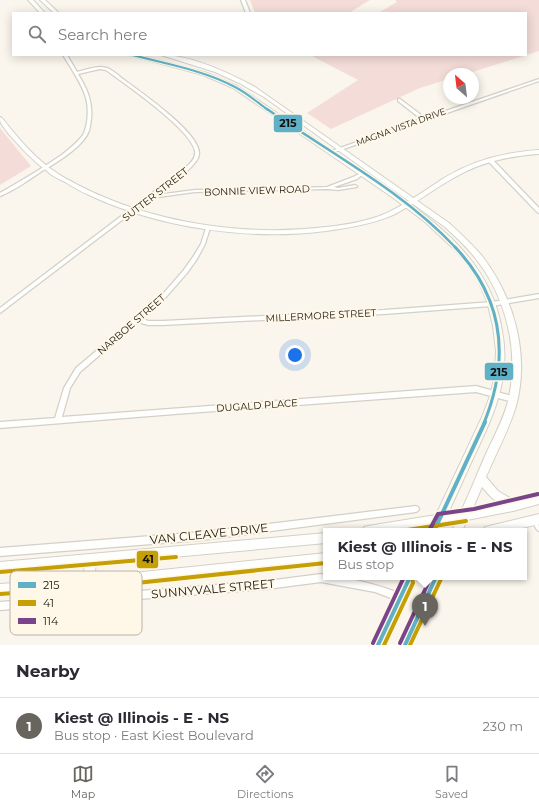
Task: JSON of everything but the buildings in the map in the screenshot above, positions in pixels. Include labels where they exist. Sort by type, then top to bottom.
[{"type":"main road","points":[[30,0],[42,12]]},
{"type":"main road","points":[[42,0],[56,12]]},
{"type":"main road","points":[[136,56],[200,72],[234,88],[331,152],[407,206],[433,226],[465,258],[481,278],[492,304],[500,350],[496,394],[484,425],[436,528]]},
{"type":"main road","points":[[168,56],[216,69],[246,83],[415,201],[455,232],[480,257],[492,274],[506,302],[513,329],[516,378],[510,412],[459,528]]},
{"type":"main road","points":[[481,477],[487,487],[497,498],[513,506]]},
{"type":"main road","points":[[386,528],[465,516],[539,499]]},
{"type":"main road","points":[[507,528],[538,523]]},
{"type":"main road","points":[[0,567],[323,538]]},
{"type":"main road","points":[[142,577],[323,558]]},
{"type":"main road","points":[[90,571],[91,559]]},
{"type":"main road","points":[[378,645],[407,580]]},
{"type":"main road","points":[[405,645],[437,580]]},
{"type":"main road","points":[[0,589],[10,588]]},
{"type":"street","points":[[244,0],[248,12]]},
{"type":"street","points":[[0,196],[73,147],[85,134],[89,104],[66,56]]},
{"type":"street","name":"SUTTER STREET","points":[[0,311],[133,211],[194,162],[197,157],[195,145],[180,126],[107,69],[100,68],[75,73]]},
{"type":"street","name":"MAGNA VISTA DRIVE","points":[[331,152],[539,80]]},
{"type":"street","points":[[399,100],[423,119]]},
{"type":"street","points":[[0,119],[22,146],[45,167],[73,185],[133,211],[208,228],[276,232],[342,227],[381,217],[407,206],[454,175],[490,160],[539,152]]},
{"type":"street","points":[[490,160],[539,211]]},
{"type":"street","name":"BONNIE VIEW ROAD","points":[[150,197],[194,192],[328,188],[362,174]]},
{"type":"street","points":[[328,188],[338,189],[354,186]]},
{"type":"street","name":"NARBOE STREET","points":[[58,420],[69,383],[78,370],[164,296],[186,272],[202,244],[208,228]]},
{"type":"street","name":"MILLERMORE STREET","points":[[137,319],[148,323],[163,323],[384,312],[492,304],[539,296]]},
{"type":"street","name":"DUGALD PLACE","points":[[0,425],[476,389],[513,399]]},
{"type":"street","name":"VAN CLEAVE DRIVE","points":[[0,552],[202,536],[416,509]]},
{"type":"street","name":"SUNNYVALE STREET","points":[[142,595],[267,585],[323,578]]},
{"type":"street","name":"SUNNYVALE STREET","points":[[332,580],[374,588],[399,597]]},
{"type":"street","name":"SUNNYVALE STREET","points":[[0,606],[10,605]]},
{"type":"shaded area","points":[[250,0],[370,0],[351,12],[255,12]]},
{"type":"shaded area","points":[[395,0],[539,0],[539,51],[527,55],[527,12],[380,12],[397,2]]},
{"type":"shaded area","points":[[312,56],[523,56],[479,70],[479,68],[443,68],[443,81],[420,88],[331,129],[307,113],[358,80]]},
{"type":"shaded area","points":[[0,128],[31,166],[0,185]]},
{"type":"transit line","name":"215","points":[[136,56],[210,76],[243,92],[415,210],[441,232],[464,256],[482,283],[495,315],[500,350],[498,381],[490,410],[435,528]]},
{"type":"transit line","name":"114","points":[[431,528],[438,514],[474,509],[538,494]]},
{"type":"transit line","name":"41","points":[[420,528],[466,521]]},
{"type":"transit line","name":"41","points":[[12,571],[176,557]]},
{"type":"transit line","name":"41","points":[[142,582],[323,563]]},
{"type":"transit line","name":"41","points":[[0,572],[10,571]]},
{"type":"transit line","name":"114","points":[[373,643],[403,580]]},
{"type":"transit line","name":"215","points":[[378,645],[409,580]]},
{"type":"transit line","name":"41","points":[[384,645],[413,583],[412,580]]},
{"type":"transit line","name":"114","points":[[400,643],[430,580]]},
{"type":"transit line","name":"215","points":[[405,645],[435,580]]},
{"type":"transit line","name":"41","points":[[410,645],[441,580]]},
{"type":"transit line","name":"41","points":[[0,594],[10,593]]},
{"type":"place","name":"Kiest @ Illinois - E - NS","points":[[425,626]]}]
